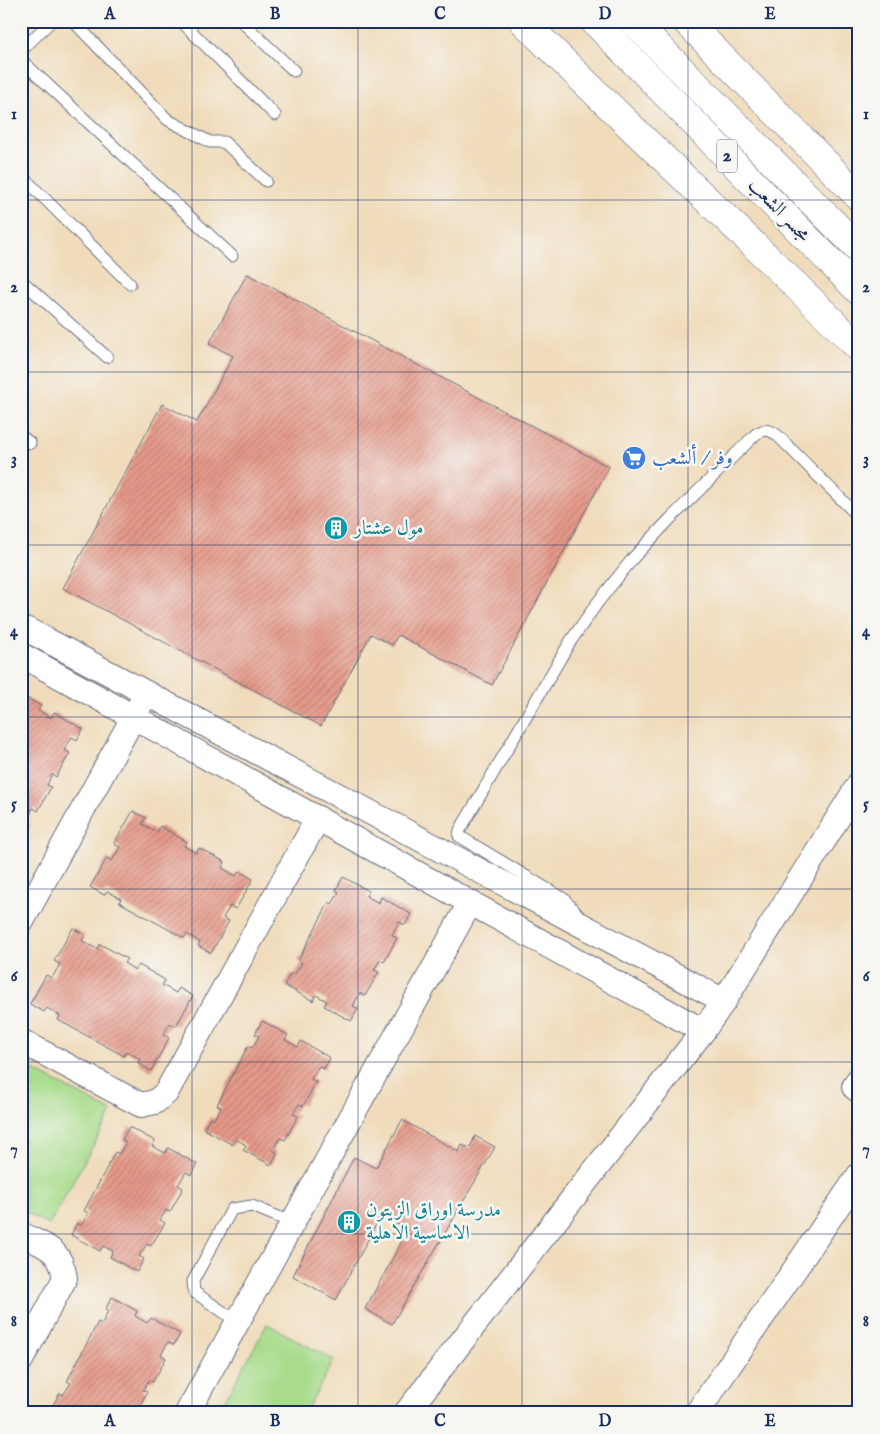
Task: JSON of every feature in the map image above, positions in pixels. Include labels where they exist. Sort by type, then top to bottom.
[{"type":"highway","points":[[524,21],[586,83],[777,265],[859,348]]},
{"type":"highway","name":"مجسر الشعب","points":[[594,21],[859,291]]},
{"type":"highway","name":"مجسر الشعب","points":[[633,21],[859,249]]},
{"type":"highway","points":[[686,21],[859,197]]},
{"type":"street","points":[[21,636],[28,630],[724,1001]]},
{"type":"street","points":[[21,655],[703,1030]]},
{"type":"street","points":[[21,923],[146,693]]},
{"type":"street","points":[[406,1413],[724,1001],[859,784]]},
{"type":"street","points":[[21,1041],[141,1105],[154,1102],[160,1098],[166,1093],[318,818]]},
{"type":"street","points":[[187,1413],[470,903]]},
{"type":"street","points":[[859,1079],[854,1088],[859,1091]]},
{"type":"street","points":[[697,1413],[859,1175]]},
{"type":"street","points":[[21,1234],[54,1252],[63,1263],[65,1278],[21,1360]]},
{"type":"lane","points":[[21,51],[51,21]]},
{"type":"lane","points":[[73,21],[168,120],[210,142],[224,142],[266,181]]},
{"type":"lane","points":[[181,21],[275,115]]},
{"type":"lane","points":[[241,21],[294,72]]},
{"type":"lane","points":[[21,60],[232,256]]},
{"type":"lane","points":[[21,174],[130,284]]},
{"type":"lane","points":[[21,280],[107,357]]},
{"type":"lane","points":[[592,930],[564,899],[459,836],[460,830],[570,642],[598,602],[634,557],[756,434],[763,430],[770,430],[777,435],[859,517]]},
{"type":"lane","points":[[238,1322],[194,1292],[193,1282],[232,1210],[252,1206],[293,1223]]},
{"type":"green space","points":[[21,1063],[112,1112],[49,1225],[21,1210]]},
{"type":"green space","points":[[267,1324],[334,1360],[305,1413],[218,1413]]},
{"type":"building","name":"مول عشتار","points":[[247,274],[609,467],[492,685],[398,635],[392,645],[371,634],[321,726],[63,588],[162,404],[197,422],[233,356],[209,344]]},
{"type":"building","points":[[21,695],[41,706],[38,710],[51,718],[54,712],[83,729],[77,740],[72,737],[64,750],[70,753],[56,777],[52,774],[47,785],[51,787],[38,811],[33,808],[26,821],[30,824],[24,836],[21,835]]},
{"type":"building","points":[[133,811],[146,818],[142,824],[157,832],[160,826],[187,842],[184,846],[196,853],[199,848],[225,862],[222,868],[236,876],[239,871],[253,879],[236,909],[230,906],[223,918],[229,921],[211,953],[198,946],[200,942],[187,934],[184,938],[119,902],[121,899],[107,891],[104,895],[90,887],[107,858],[112,861],[120,847],[114,844]]},
{"type":"building","points":[[343,877],[369,891],[366,896],[379,903],[381,897],[411,914],[405,925],[399,922],[392,935],[397,938],[384,962],[380,960],[374,970],[379,972],[365,996],[360,993],[353,1006],[358,1009],[351,1021],[324,1006],[327,1001],[316,995],[313,1001],[284,985],[291,973],[294,975],[302,963],[298,961],[329,902],[332,904],[339,892],[336,890]]},
{"type":"building","points":[[73,928],[85,935],[82,941],[97,949],[100,944],[127,959],[124,963],[135,970],[139,965],[165,980],[162,985],[176,993],[179,988],[193,996],[176,1026],[170,1023],[163,1035],[169,1038],[151,1071],[138,1063],[140,1059],[126,1051],[124,1056],[58,1020],[60,1016],[47,1008],[44,1012],[30,1004],[46,975],[52,978],[60,964],[54,961]]},
{"type":"building","points":[[262,1021],[288,1035],[285,1040],[298,1047],[301,1041],[330,1058],[324,1069],[319,1066],[311,1079],[316,1082],[303,1106],[299,1104],[293,1114],[298,1116],[285,1140],[280,1138],[273,1150],[277,1153],[271,1165],[243,1150],[246,1145],[236,1139],[233,1145],[204,1129],[210,1117],[214,1119],[221,1107],[217,1105],[248,1046],[252,1048],[259,1036],[255,1034]]},
{"type":"building","name":"مدرسة اوراق الزيتون الاساسية الاهلية","points":[[402,1120],[459,1152],[462,1145],[470,1148],[475,1136],[495,1147],[392,1324],[365,1309],[408,1230],[381,1215],[336,1300],[293,1276],[354,1157],[376,1168]]},
{"type":"building","points":[[129,1127],[155,1141],[152,1146],[165,1153],[168,1148],[197,1164],[191,1175],[186,1172],[178,1185],[183,1188],[170,1212],[166,1210],[160,1220],[165,1223],[151,1246],[147,1244],[139,1256],[144,1259],[137,1272],[110,1257],[113,1251],[103,1246],[100,1251],[71,1235],[77,1223],[81,1226],[88,1213],[84,1211],[115,1152],[119,1154],[126,1142],[122,1140]]},
{"type":"building","points":[[21,1280],[30,1285],[21,1300]]},
{"type":"building","points":[[112,1297],[137,1311],[135,1316],[147,1323],[151,1318],[180,1334],[174,1345],[168,1342],[161,1355],[166,1358],[153,1382],[149,1380],[143,1390],[147,1392],[136,1413],[67,1413],[53,1405],[60,1393],[63,1395],[71,1383],[67,1381],[98,1322],[102,1324],[108,1311],[105,1310]]},
{"type":"place","name":"وفر / ألشعب","points":[[634,458]]},
{"type":"place","name":"مول عشتار","points":[[336,528]]},
{"type":"place","name":"مدرسة اوراق الزيتون الاساسية الاهلية","points":[[349,1222]]}]
